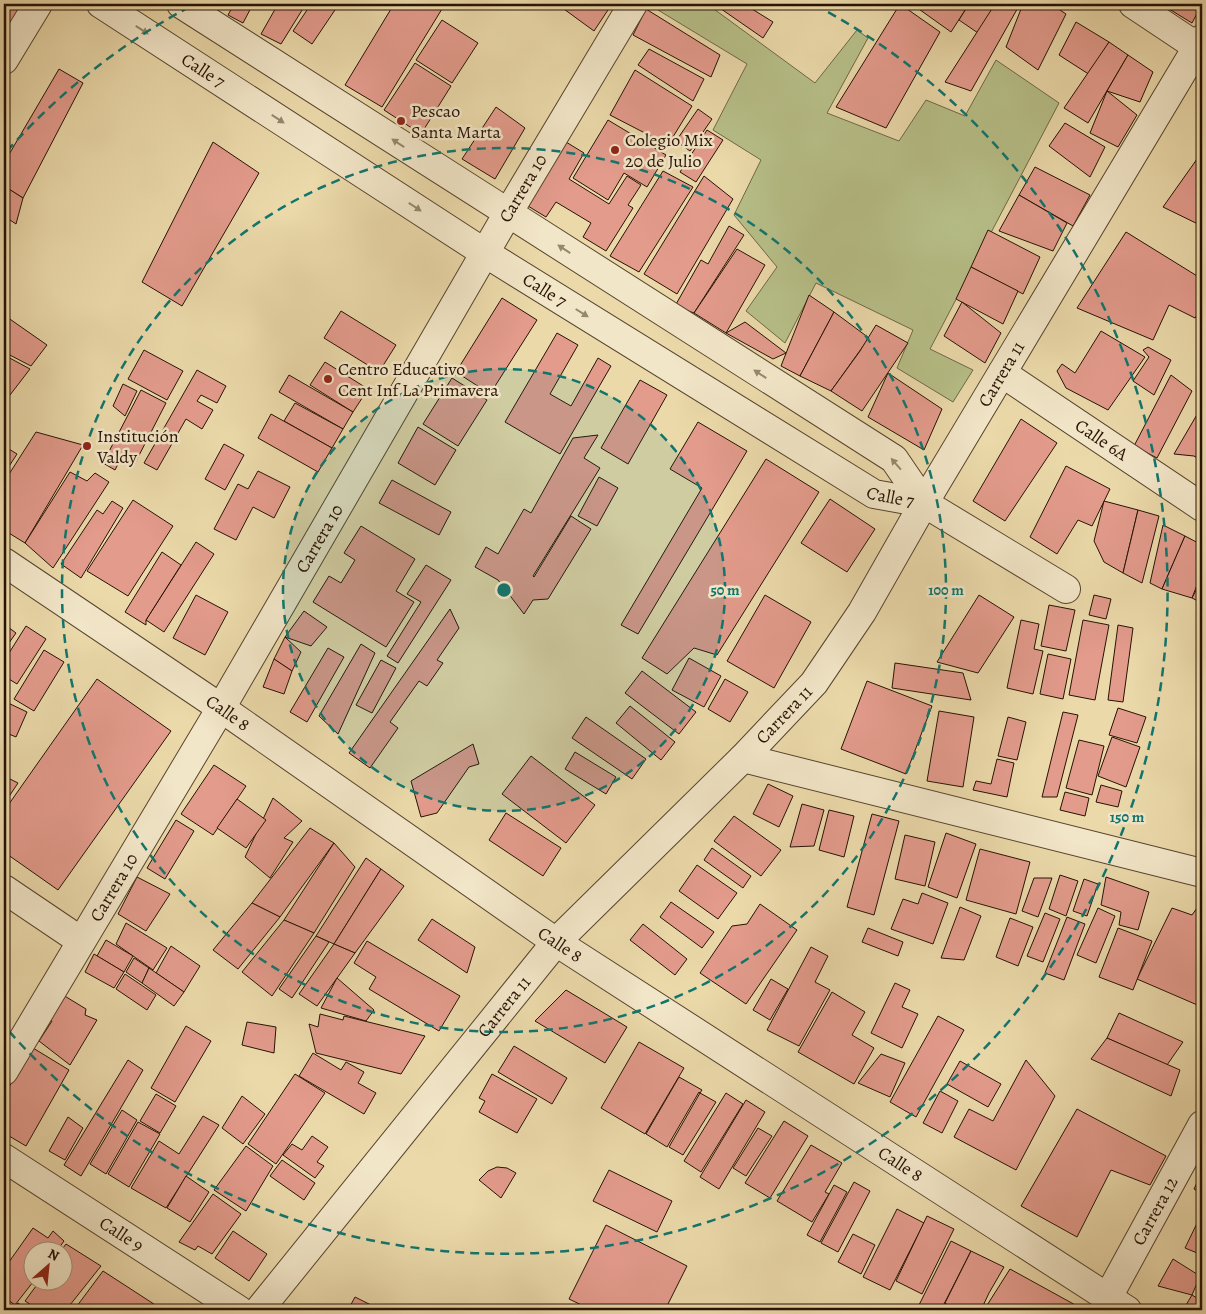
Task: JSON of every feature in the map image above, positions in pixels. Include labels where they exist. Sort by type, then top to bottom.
[{"type":"street","points":[[4,60],[38,4]]},
{"type":"street","name":"Calle 7","points":[[101,4],[485,253],[874,494],[924,503]]},
{"type":"street","name":"Calle 7","points":[[181,4],[894,459],[924,503]]},
{"type":"street","name":"Carrera 10","points":[[4,1071],[221,708],[508,213],[633,4]]},
{"type":"street","points":[[1134,4],[1201,45]]},
{"type":"street","name":"Carrera 11","points":[[259,1310],[556,942],[743,758],[814,684],[862,612],[924,503],[1201,45]]},
{"type":"street","name":"Calle 6A","points":[[1002,373],[1202,507]]},
{"type":"street","points":[[924,503],[1066,589]]},
{"type":"street","name":"Calle 8","points":[[4,562],[221,708],[556,942],[1118,1304]]},
{"type":"street","points":[[743,758],[1202,873]]},
{"type":"street","points":[[4,890],[82,941]]},
{"type":"street","name":"Carrera 12","points":[[1118,1304],[1202,1126]]},
{"type":"street","name":"Calle 9","points":[[4,1158],[239,1310]]},
{"type":"green space","points":[[661,4],[707,4],[815,83],[857,30],[868,38],[827,113],[899,141],[926,100],[965,116],[996,60],[1059,103],[930,349],[973,370],[953,402],[897,368],[913,330],[816,283],[785,343],[746,311],[777,267],[734,215],[761,160],[713,130],[747,64],[658,10]]},
{"type":"building","points":[[4,4],[28,4],[4,43]]},
{"type":"building","points":[[234,4],[253,4],[243,23],[228,15]]},
{"type":"building","points":[[278,4],[300,4],[304,7],[281,44],[261,34]]},
{"type":"building","points":[[311,4],[339,4],[312,44],[293,31]]},
{"type":"building","points":[[394,4],[445,4],[382,107],[345,85]]},
{"type":"building","points":[[557,4],[612,4],[594,31]]},
{"type":"building","points":[[714,4],[744,4],[773,22],[763,38]]},
{"type":"building","points":[[900,4],[940,32],[886,128],[836,107]]},
{"type":"building","points":[[918,4],[969,4],[951,32],[916,7]]},
{"type":"building","points":[[969,4],[996,4],[978,33],[959,20]]},
{"type":"building","points":[[995,4],[1020,4],[971,91],[945,82]]},
{"type":"building","points":[[1023,4],[1051,4],[1066,14],[1038,70],[1006,47]]},
{"type":"building","points":[[1161,4],[1202,4],[1192,23]]},
{"type":"building","points":[[646,9],[720,55],[711,77],[633,35]]},
{"type":"building","points":[[442,20],[478,43],[452,83],[416,60]]},
{"type":"building","points":[[1076,22],[1109,42],[1090,75],[1059,55]]},
{"type":"building","points":[[1109,42],[1128,55],[1088,123],[1064,108]]},
{"type":"building","points":[[649,49],[704,79],[693,101],[638,65]]},
{"type":"building","points":[[1128,55],[1153,72],[1140,102],[1107,91]]},
{"type":"building","points":[[415,63],[451,86],[421,134],[384,110]]},
{"type":"building","points":[[59,69],[83,83],[23,198],[4,186],[4,163]]},
{"type":"building","points":[[635,70],[692,106],[668,145],[610,115]]},
{"type":"building","points":[[1107,91],[1137,115],[1118,147],[1090,133]]},
{"type":"building","points":[[496,107],[525,128],[495,179],[462,159]]},
{"type":"building","points":[[698,109],[712,119],[690,151],[676,141]]},
{"type":"building","points":[[608,120],[666,155],[647,187],[624,173],[608,200],[573,178]]},
{"type":"building","points":[[1065,123],[1105,147],[1090,177],[1049,146]]},
{"type":"building","points":[[707,130],[723,140],[696,182],[680,172]]},
{"type":"building","points":[[213,142],[259,173],[182,306],[142,282]]},
{"type":"building","points":[[566,142],[584,153],[569,179],[609,204],[627,176],[641,185],[628,205],[633,208],[606,251],[583,237],[591,223],[556,202],[546,217],[528,206]]},
{"type":"building","points":[[1202,152],[1202,226],[1163,207]]},
{"type":"building","points":[[1035,167],[1090,195],[1073,226],[1019,195]]},
{"type":"building","points":[[663,171],[693,187],[639,272],[610,256]]},
{"type":"building","points":[[704,176],[733,199],[677,294],[644,274]]},
{"type":"building","points":[[4,186],[23,198],[16,224],[4,216]]},
{"type":"building","points":[[1019,195],[1067,223],[1053,251],[999,231]]},
{"type":"building","points":[[729,226],[744,235],[694,313],[675,306],[701,260],[708,264]]},
{"type":"building","points":[[988,230],[1040,257],[1023,294],[971,267]]},
{"type":"building","points":[[1126,232],[1202,279],[1202,309],[1195,318],[1169,305],[1153,340],[1077,308]]},
{"type":"building","points":[[737,249],[765,265],[726,333],[694,313]]},
{"type":"building","points":[[971,267],[1018,291],[1003,324],[956,299]]},
{"type":"building","points":[[809,295],[834,312],[800,376],[781,366]]},
{"type":"building","points":[[502,298],[537,320],[490,394],[456,372]]},
{"type":"building","points":[[962,302],[1001,333],[985,363],[944,336]]},
{"type":"building","points":[[341,311],[396,345],[379,372],[324,338]]},
{"type":"building","points":[[834,312],[869,338],[831,391],[800,376]]},
{"type":"building","points":[[4,315],[47,345],[31,366],[4,352]]},
{"type":"building","points":[[745,322],[786,353],[773,359],[726,333]]},
{"type":"building","points":[[876,325],[908,343],[862,411],[831,391]]},
{"type":"building","points":[[1101,331],[1145,357],[1108,410],[1066,388],[1057,371],[1062,364],[1075,373]]},
{"type":"building","points":[[557,333],[578,345],[550,394],[571,406],[598,358],[611,366],[560,454],[505,422]]},
{"type":"building","points":[[1148,347],[1171,360],[1154,395],[1133,381],[1149,357],[1143,350]]},
{"type":"building","points":[[144,350],[183,371],[167,400],[128,379]]},
{"type":"building","points":[[4,355],[30,369],[10,395],[4,391]]},
{"type":"building","points":[[325,362],[368,389],[353,412],[310,385]]},
{"type":"building","points":[[197,370],[226,386],[217,403],[201,395],[197,401],[213,410],[202,429],[186,419],[157,470],[144,463]]},
{"type":"building","points":[[888,373],[942,409],[924,450],[868,417]]},
{"type":"building","points":[[289,375],[353,412],[343,429],[279,392]]},
{"type":"building","points":[[1171,375],[1192,391],[1157,458],[1134,446]]},
{"type":"building","points":[[452,378],[487,400],[458,446],[423,424]]},
{"type":"building","points":[[640,380],[667,395],[628,464],[601,448]]},
{"type":"building","points":[[123,384],[137,391],[125,416],[113,406]]},
{"type":"building","points":[[141,390],[166,403],[133,467],[120,460],[115,470],[103,463]]},
{"type":"building","points":[[295,403],[343,429],[332,448],[284,421]]},
{"type":"building","points":[[1202,406],[1202,461],[1194,456],[1174,454]]},
{"type":"building","points":[[271,414],[332,448],[318,472],[258,438]]},
{"type":"building","points":[[1021,419],[1057,443],[1005,521],[973,501]]},
{"type":"building","points":[[698,422],[747,451],[638,634],[621,625],[702,488],[670,469]]},
{"type":"building","points":[[418,427],[456,450],[435,485],[398,463]]},
{"type":"building","points":[[36,432],[83,445],[25,543],[4,530],[4,482]]},
{"type":"building","points":[[598,435],[584,458],[600,468],[533,576],[571,516],[591,529],[548,599],[533,600],[524,614],[498,580],[475,567],[486,547],[498,554],[524,509],[531,513],[573,438]]},
{"type":"building","points":[[224,444],[244,455],[225,490],[205,479]]},
{"type":"building","points":[[4,446],[17,454],[4,474]]},
{"type":"building","points":[[766,459],[819,492],[717,655],[694,648],[667,674],[642,658]]},
{"type":"building","points":[[1066,466],[1110,489],[1092,526],[1078,520],[1057,554],[1030,537]]},
{"type":"building","points":[[258,471],[290,487],[274,518],[253,507],[236,540],[214,529],[238,484],[248,489]]},
{"type":"building","points":[[70,472],[87,481],[95,473],[109,482],[53,568],[25,543]]},
{"type":"building","points":[[599,477],[618,488],[597,526],[578,516]]},
{"type":"building","points":[[392,480],[451,512],[439,535],[379,503]]},
{"type":"building","points":[[830,499],[875,529],[847,572],[801,543]]},
{"type":"building","points":[[133,500],[173,526],[128,596],[87,571]]},
{"type":"building","points":[[112,501],[123,508],[81,578],[61,564],[97,510],[103,514]]},
{"type":"building","points":[[1104,501],[1138,510],[1123,573],[1104,562],[1094,541]]},
{"type":"building","points":[[1138,510],[1159,516],[1142,583],[1123,573]]},
{"type":"building","points":[[1163,525],[1185,536],[1162,589],[1150,583]]},
{"type":"building","points":[[361,526],[415,559],[396,591],[414,602],[386,647],[313,602],[329,576],[341,583],[355,560],[344,553]]},
{"type":"building","points":[[1185,536],[1202,545],[1202,572],[1192,598],[1162,589]]},
{"type":"building","points":[[196,542],[214,554],[164,632],[146,620]]},
{"type":"building","points":[[162,552],[181,565],[146,620],[146,625],[125,612]]},
{"type":"building","points":[[426,565],[451,580],[398,663],[387,656],[421,602],[407,594]]},
{"type":"building","points":[[1202,579],[1202,603],[1192,598]]},
{"type":"building","points":[[196,595],[228,612],[205,655],[173,638]]},
{"type":"building","points":[[765,595],[811,622],[774,688],[727,661]]},
{"type":"building","points":[[979,595],[1014,617],[978,673],[937,662]]},
{"type":"building","points":[[1094,595],[1111,599],[1106,619],[1089,615]]},
{"type":"building","points":[[1049,605],[1075,610],[1066,651],[1041,646]]},
{"type":"building","points":[[450,609],[459,628],[437,660],[443,663],[427,686],[419,681],[390,722],[398,728],[370,768],[349,753]]},
{"type":"building","points":[[304,611],[327,627],[311,646],[285,637]]},
{"type":"building","points":[[1021,620],[1039,624],[1034,649],[1043,651],[1033,694],[1007,688]]},
{"type":"building","points":[[1083,620],[1109,625],[1095,700],[1069,695]]},
{"type":"building","points":[[4,624],[16,633],[4,650]]},
{"type":"building","points":[[1118,625],[1133,628],[1123,702],[1108,700]]},
{"type":"building","points":[[26,626],[46,639],[17,684],[4,676],[4,661]]},
{"type":"building","points":[[285,637],[301,652],[292,671],[274,659]]},
{"type":"building","points":[[361,644],[375,653],[338,734],[319,716]]},
{"type":"building","points":[[328,648],[344,657],[307,722],[290,712]]},
{"type":"building","points":[[44,650],[64,662],[34,711],[14,699]]},
{"type":"building","points":[[1048,654],[1071,659],[1063,699],[1040,694]]},
{"type":"building","points":[[689,658],[721,676],[704,707],[672,690]]},
{"type":"building","points":[[274,659],[292,671],[284,694],[263,687]]},
{"type":"building","points":[[381,660],[396,668],[372,713],[356,705]]},
{"type":"building","points":[[895,663],[963,673],[971,700],[892,688]]},
{"type":"building","points":[[642,671],[696,712],[679,734],[625,693]]},
{"type":"building","points":[[97,679],[171,731],[58,890],[4,852],[4,811]]},
{"type":"building","points":[[725,679],[748,692],[730,722],[708,709]]},
{"type":"building","points":[[867,681],[932,706],[906,774],[841,749]]},
{"type":"building","points":[[4,701],[27,712],[16,737],[4,732]]},
{"type":"building","points":[[630,706],[675,742],[661,760],[616,723]]},
{"type":"building","points":[[1118,708],[1146,717],[1137,743],[1109,735]]},
{"type":"building","points":[[939,711],[974,717],[963,787],[927,781]]},
{"type":"building","points":[[1063,712],[1078,715],[1057,797],[1042,797]]},
{"type":"building","points":[[586,717],[646,759],[632,779],[572,738]]},
{"type":"building","points":[[1008,717],[1026,722],[1017,760],[998,756]]},
{"type":"building","points":[[1112,737],[1140,747],[1126,787],[1098,776]]},
{"type":"building","points":[[1079,740],[1104,746],[1092,795],[1066,788]]},
{"type":"building","points":[[473,744],[479,764],[469,767],[437,813],[421,817],[411,781]]},
{"type":"building","points":[[575,752],[616,777],[606,794],[565,769]]},
{"type":"building","points":[[531,756],[595,805],[566,843],[502,794]]},
{"type":"building","points":[[997,759],[1014,763],[1007,797],[973,790],[976,781],[991,784]]},
{"type":"building","points":[[214,765],[246,786],[213,835],[181,814]]},
{"type":"building","points":[[4,776],[18,783],[4,804]]},
{"type":"building","points":[[768,784],[793,796],[779,827],[753,814]]},
{"type":"building","points":[[1101,785],[1122,791],[1118,807],[1096,802]]},
{"type":"building","points":[[1065,792],[1089,798],[1085,816],[1060,810]]},
{"type":"building","points":[[273,798],[302,821],[284,838],[293,842],[270,878],[245,857]]},
{"type":"building","points":[[237,799],[266,820],[246,848],[217,828]]},
{"type":"building","points":[[802,804],[824,810],[814,846],[790,847]]},
{"type":"building","points":[[829,810],[854,816],[844,857],[819,850]]},
{"type":"building","points":[[506,813],[561,848],[543,876],[489,840]]},
{"type":"building","points":[[872,814],[899,821],[874,915],[847,907]]},
{"type":"building","points":[[734,816],[781,850],[761,876],[714,841]]},
{"type":"building","points":[[176,820],[194,831],[165,879],[147,868]]},
{"type":"building","points":[[310,828],[334,843],[280,917],[252,903]]},
{"type":"building","points":[[946,833],[976,844],[957,898],[928,887]]},
{"type":"building","points":[[905,835],[935,842],[925,886],[895,879]]},
{"type":"building","points":[[334,843],[355,867],[314,933],[284,920]]},
{"type":"building","points":[[712,848],[751,876],[743,888],[704,860]]},
{"type":"building","points":[[980,849],[1030,862],[1016,914],[966,900]]},
{"type":"building","points":[[366,858],[381,869],[334,944],[316,936]]},
{"type":"building","points":[[697,865],[737,893],[718,919],[679,891]]},
{"type":"building","points":[[381,869],[404,886],[355,953],[334,944]]},
{"type":"building","points":[[1060,875],[1078,881],[1066,916],[1049,909]]},
{"type":"building","points":[[137,877],[170,894],[146,931],[118,914]]},
{"type":"building","points":[[1106,877],[1149,892],[1138,930],[1119,925],[1121,912],[1101,905]]},
{"type":"building","points":[[1034,878],[1052,878],[1038,917],[1022,911]]},
{"type":"building","points":[[1084,879],[1098,884],[1087,916],[1073,911]]},
{"type":"building","points":[[922,893],[948,903],[933,944],[891,929],[903,899],[918,904]]},
{"type":"building","points":[[1202,901],[1202,1007],[1137,979],[1172,908],[1192,915]]},
{"type":"building","points":[[671,902],[714,932],[702,948],[660,917]]},
{"type":"building","points":[[252,903],[280,917],[238,969],[213,950]]},
{"type":"building","points":[[760,904],[797,930],[746,1004],[700,973],[732,926],[747,924]]},
{"type":"building","points":[[960,907],[981,916],[964,960],[941,958]]},
{"type":"building","points":[[1098,908],[1115,916],[1096,963],[1077,955]]},
{"type":"building","points":[[1045,913],[1060,919],[1043,962],[1027,956]]},
{"type":"building","points":[[1067,917],[1085,924],[1064,980],[1045,973]]},
{"type":"building","points":[[1010,918],[1033,927],[1018,966],[996,957]]},
{"type":"building","points":[[432,919],[475,947],[467,973],[418,940]]},
{"type":"building","points":[[284,920],[314,933],[272,996],[242,972]]},
{"type":"building","points":[[126,923],[167,948],[153,970],[116,944]]},
{"type":"building","points":[[643,924],[687,959],[675,975],[630,940]]},
{"type":"building","points":[[868,928],[903,942],[898,956],[862,942]]},
{"type":"building","points":[[1118,928],[1152,941],[1133,990],[1099,977]]},
{"type":"building","points":[[316,936],[329,942],[292,998],[279,989]]},
{"type":"building","points":[[106,940],[133,956],[124,972],[97,956]]},
{"type":"building","points":[[367,941],[460,996],[439,1031],[369,989],[376,977],[354,963]]},
{"type":"building","points":[[334,944],[355,953],[317,1006],[299,994]]},
{"type":"building","points":[[171,946],[200,966],[184,992],[156,973]]},
{"type":"building","points":[[811,947],[828,956],[815,982],[830,990],[799,1046],[767,1030]]},
{"type":"building","points":[[94,954],[124,972],[114,988],[85,972]]},
{"type":"building","points":[[134,958],[149,968],[142,983],[126,972]]},
{"type":"building","points":[[149,968],[184,992],[174,1006],[142,983]]},
{"type":"building","points":[[125,974],[156,995],[147,1010],[116,989]]},
{"type":"building","points":[[337,978],[374,1010],[366,1021],[321,1008]]},
{"type":"building","points":[[771,979],[788,989],[770,1020],[753,1010]]},
{"type":"building","points":[[895,983],[910,990],[902,1007],[918,1014],[902,1048],[871,1033]]},
{"type":"building","points":[[566,990],[627,1027],[605,1063],[535,1021]]},
{"type":"building","points":[[832,992],[865,1012],[852,1035],[874,1048],[854,1084],[798,1052]]},
{"type":"building","points":[[63,995],[86,1009],[85,1015],[97,1020],[70,1065],[39,1041],[52,1021],[45,1019]]},
{"type":"building","points":[[1119,1013],[1183,1042],[1167,1065],[1107,1038]]},
{"type":"building","points":[[320,1014],[343,1020],[344,1016],[425,1036],[401,1074],[316,1053],[309,1024],[318,1027]]},
{"type":"building","points":[[938,1016],[964,1030],[916,1117],[890,1102]]},
{"type":"building","points":[[247,1022],[276,1027],[274,1053],[242,1045]]},
{"type":"building","points":[[186,1026],[211,1041],[175,1102],[151,1088]]},
{"type":"building","points":[[1107,1038],[1180,1070],[1171,1096],[1091,1059]]},
{"type":"building","points":[[639,1042],[684,1068],[645,1134],[601,1108]]},
{"type":"building","points":[[514,1046],[567,1078],[552,1104],[498,1072]]},
{"type":"building","points":[[33,1048],[69,1070],[26,1146],[4,1133],[4,1095]]},
{"type":"building","points":[[313,1053],[341,1070],[346,1062],[364,1072],[358,1083],[376,1093],[364,1114],[299,1076]]},
{"type":"building","points":[[881,1054],[905,1063],[890,1097],[858,1083]]},
{"type":"building","points":[[128,1060],[143,1070],[81,1176],[64,1165]]},
{"type":"building","points":[[1026,1060],[1055,1096],[1016,1170],[954,1137],[969,1109],[993,1121]]},
{"type":"building","points":[[960,1061],[1001,1084],[988,1107],[947,1084]]},
{"type":"building","points":[[295,1074],[325,1093],[276,1164],[248,1144]]},
{"type":"building","points":[[492,1074],[537,1099],[517,1133],[479,1112],[485,1101],[479,1098]]},
{"type":"building","points":[[679,1077],[702,1090],[699,1092],[667,1147],[646,1134]]},
{"type":"building","points":[[940,1091],[958,1101],[942,1133],[923,1123]]},
{"type":"building","points":[[700,1093],[716,1102],[683,1155],[669,1147]]},
{"type":"building","points":[[726,1093],[743,1104],[701,1172],[684,1161]]},
{"type":"building","points":[[156,1094],[176,1106],[160,1133],[140,1121]]},
{"type":"building","points":[[242,1096],[265,1114],[243,1144],[222,1128]]},
{"type":"building","points":[[746,1100],[765,1112],[719,1189],[700,1177]]},
{"type":"building","points":[[1077,1109],[1166,1156],[1150,1185],[1111,1170],[1077,1237],[1021,1206]]},
{"type":"building","points":[[122,1110],[137,1120],[106,1174],[90,1164]]},
{"type":"building","points":[[203,1116],[219,1125],[166,1208],[131,1188],[159,1141],[179,1154]]},
{"type":"building","points":[[68,1117],[83,1128],[65,1160],[49,1151]]},
{"type":"building","points":[[784,1121],[808,1136],[770,1198],[745,1183]]},
{"type":"building","points":[[138,1122],[160,1134],[129,1187],[108,1174]]},
{"type":"building","points":[[758,1128],[772,1136],[746,1176],[733,1168]]},
{"type":"building","points":[[312,1136],[328,1147],[317,1162],[324,1166],[315,1178],[283,1155],[292,1144],[302,1150]]},
{"type":"building","points":[[811,1145],[842,1163],[825,1192],[829,1194],[812,1222],[777,1201]]},
{"type":"building","points":[[246,1146],[273,1166],[246,1211],[214,1190]]},
{"type":"building","points":[[282,1160],[315,1183],[304,1200],[270,1176]]},
{"type":"building","points":[[497,1167],[507,1168],[516,1173],[501,1198],[479,1180],[488,1171]]},
{"type":"building","points":[[609,1170],[672,1201],[657,1232],[593,1201]]},
{"type":"building","points":[[1202,1172],[1202,1194],[1194,1189]]},
{"type":"building","points":[[186,1176],[209,1192],[190,1222],[167,1208]]},
{"type":"building","points":[[854,1182],[870,1191],[838,1252],[821,1243]]},
{"type":"building","points":[[834,1185],[847,1192],[820,1242],[807,1235]]},
{"type":"building","points":[[213,1194],[241,1214],[212,1254],[198,1246],[195,1250],[179,1242]]},
{"type":"building","points":[[897,1209],[924,1223],[890,1290],[863,1277]]},
{"type":"building","points":[[1202,1215],[1202,1255],[1185,1248]]},
{"type":"building","points":[[927,1216],[954,1229],[922,1294],[896,1281]]},
{"type":"building","points":[[606,1225],[687,1266],[665,1310],[592,1310],[569,1299]]},
{"type":"building","points":[[33,1228],[48,1238],[53,1231],[64,1241],[63,1242],[23,1242]]},
{"type":"building","points":[[233,1231],[267,1254],[249,1281],[215,1258]]},
{"type":"building","points":[[853,1234],[875,1245],[861,1274],[838,1262]]},
{"type":"building","points":[[951,1241],[971,1251],[941,1310],[925,1310],[918,1307]]},
{"type":"building","points":[[22,1244],[22,1292],[25,1292],[15,1305],[4,1297],[4,1269]]},
{"type":"building","points":[[72,1248],[101,1266],[66,1310],[52,1310],[46,1306],[44,1310],[39,1310],[25,1301],[32,1292],[72,1292]]},
{"type":"building","points":[[971,1251],[1004,1267],[981,1310],[954,1310],[945,1303]]},
{"type":"building","points":[[1173,1259],[1200,1276],[1192,1295],[1158,1286]]},
{"type":"building","points":[[1010,1269],[1079,1307],[1078,1310],[984,1310]]},
{"type":"building","points":[[103,1271],[160,1308],[159,1310],[74,1310]]},
{"type":"building","points":[[1192,1295],[1202,1301],[1202,1310],[1183,1310]]},
{"type":"building","points":[[355,1297],[381,1310],[348,1310]]},
{"type":"building","points":[[18,1303],[28,1310],[13,1310]]},
{"type":"place","name":"Pescao Santa Marta","points":[[401,121]]},
{"type":"place","name":"Colegio Mix 20 de Julio","points":[[615,150]]},
{"type":"place","name":"Centro Educativo Cent Inf La Primavera","points":[[328,379]]},
{"type":"place","name":"Institución Valdy","points":[[87,446]]}]
